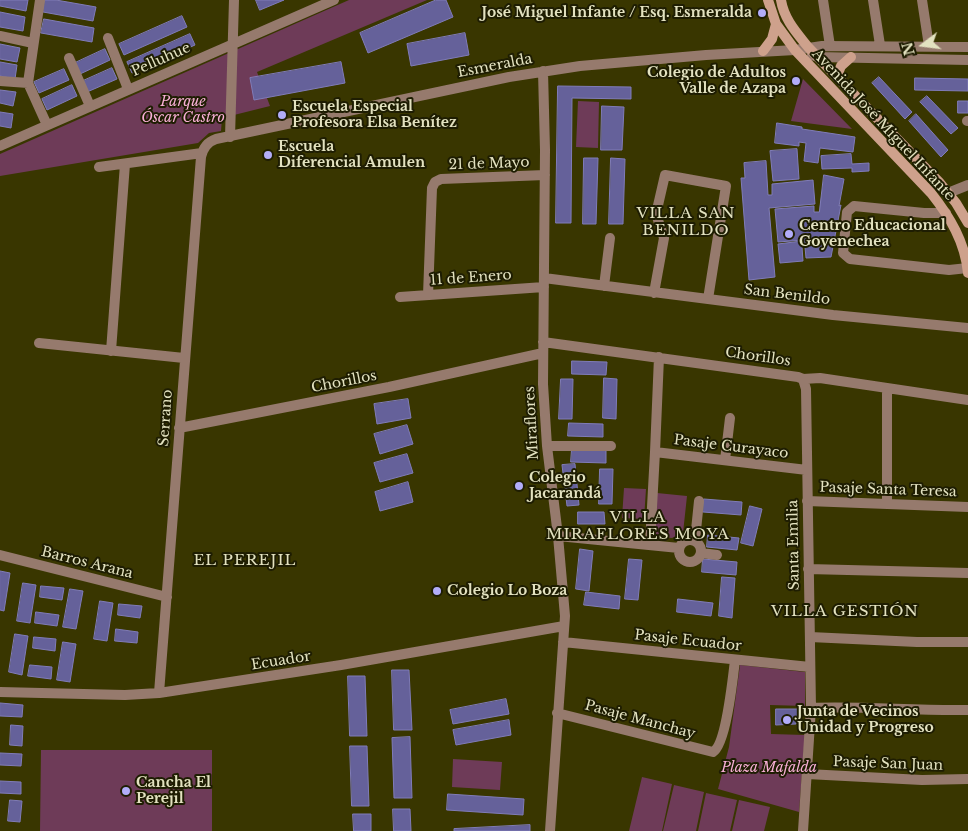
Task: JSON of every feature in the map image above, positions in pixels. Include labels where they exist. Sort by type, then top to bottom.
[{"type":"main road","name":"Avenida José Miguel Infante","points":[[768,0],[776,24],[795,50],[932,193],[946,213],[961,243],[968,273]]},
{"type":"main road","name":"Avenida José Miguel Infante","points":[[781,0],[782,9],[789,24],[808,47],[948,193],[968,223]]},
{"type":"main road","points":[[763,51],[772,39],[776,24]]},
{"type":"main road","points":[[837,76],[841,66],[851,57]]},
{"type":"street","points":[[40,0],[28,83],[47,125]]},
{"type":"street","points":[[230,136],[234,0]]},
{"type":"street","name":"Pelluhue","points":[[0,146],[334,0]]},
{"type":"street","points":[[823,0],[830,46]]},
{"type":"street","points":[[873,0],[880,45]]},
{"type":"street","points":[[922,0],[929,46]]},
{"type":"street","points":[[0,36],[33,43]]},
{"type":"street","points":[[108,38],[128,89]]},
{"type":"street","name":"Esmeralda","points":[[99,167],[204,149],[212,141],[230,136],[492,80],[544,71],[649,60],[795,50],[808,47],[880,45],[968,47]]},
{"type":"street","name":"Esmeralda","points":[[795,50],[818,57],[968,60]]},
{"type":"street","points":[[69,58],[90,106]]},
{"type":"street","name":"Miraflores","points":[[544,71],[543,353],[546,446],[558,536],[564,602],[550,831]]},
{"type":"street","points":[[0,81],[28,83]]},
{"type":"street","name":"Serrano","points":[[159,693],[184,358],[204,149]]},
{"type":"street","points":[[111,351],[125,164]]},
{"type":"street","name":"21 de Mayo","points":[[428,295],[432,188],[435,182],[441,179],[544,175]]},
{"type":"street","points":[[654,293],[664,238],[656,214],[664,175],[726,186],[708,299]]},
{"type":"street","points":[[948,193],[968,185]]},
{"type":"street","points":[[946,213],[851,207],[846,222],[843,250],[845,256],[850,259],[953,271],[968,268]]},
{"type":"street","points":[[604,286],[610,238]]},
{"type":"street","name":"San Benildo","points":[[544,283],[604,286],[834,315],[968,328]]},
{"type":"street","name":"11 de Enero","points":[[400,297],[544,283]]},
{"type":"street","name":"Chorillos","points":[[543,342],[798,377],[803,380],[816,378],[968,400]]},
{"type":"street","points":[[39,343],[184,358]]},
{"type":"street","name":"Chorillos","points":[[179,428],[389,387],[543,353]]},
{"type":"street","points":[[655,452],[659,357]]},
{"type":"street","name":"Santa Emilia","points":[[803,380],[806,389],[811,708],[803,831]]},
{"type":"street","points":[[887,388],[888,504]]},
{"type":"street","points":[[725,460],[730,418]]},
{"type":"street","points":[[546,446],[611,446]]},
{"type":"street","name":"Pasaje Curayaco","points":[[650,544],[655,452],[807,470]]},
{"type":"street","points":[[699,501],[695,540],[702,553]]},
{"type":"street","name":"Pasaje Santa Teresa","points":[[808,501],[968,506]]},
{"type":"street","points":[[558,536],[679,548]]},
{"type":"street","points":[[695,540],[691,539],[683,542],[679,548],[682,559],[695,561],[702,553]]},
{"type":"street","points":[[702,553],[717,555]]},
{"type":"street","name":"Barros Arana","points":[[0,555],[167,597]]},
{"type":"street","points":[[808,569],[968,573]]},
{"type":"street","name":"Ecuador","points":[[0,692],[125,695],[159,693],[351,664],[564,626]]},
{"type":"street","points":[[810,638],[968,642]]},
{"type":"street","name":"Pasaje Ecuador","points":[[563,642],[810,667]]},
{"type":"street","name":"Pasaje Manchay","points":[[557,713],[710,752],[716,751],[719,747],[727,717],[736,660]]},
{"type":"street","points":[[811,708],[968,710]]},
{"type":"street","name":"Pasaje San Juan","points":[[807,774],[922,780],[968,779]]},
{"type":"green space","name":"Parque Óscar Castro","points":[[349,0],[427,0],[257,72],[270,106],[222,118],[221,131],[209,133],[198,143],[0,176],[0,154]]},
{"type":"green space","points":[[803,79],[852,129],[791,121]]},
{"type":"green space","points":[[578,101],[599,102],[598,148],[576,147]]},
{"type":"green space","points":[[624,488],[646,489],[644,519],[622,518]]},
{"type":"green space","points":[[657,493],[687,496],[683,533],[672,538],[653,536]]},
{"type":"green space","name":"Plaza Mafalda","points":[[740,665],[805,672],[805,706],[770,705],[771,734],[805,735],[799,812],[718,789],[729,747]]},
{"type":"green space","name":"Cancha El Perejil","points":[[41,750],[212,750],[212,831],[40,831]]},
{"type":"green space","points":[[453,759],[502,762],[500,790],[452,787]]},
{"type":"green space","points":[[642,777],[672,784],[662,831],[629,831]]},
{"type":"green space","points":[[674,785],[704,792],[696,831],[663,831]]},
{"type":"green space","points":[[706,793],[737,800],[730,831],[698,831]]},
{"type":"green space","points":[[739,800],[770,807],[764,831],[732,831]]},
{"type":"building","points":[[0,0],[28,0],[26,11],[0,6]]},
{"type":"building","points":[[45,0],[96,7],[93,21],[43,12]]},
{"type":"building","points":[[256,0],[284,0],[260,10]]},
{"type":"building","points":[[436,0],[446,0],[453,17],[368,53],[360,33]]},
{"type":"building","points":[[0,12],[25,17],[23,31],[0,27]]},
{"type":"building","points":[[182,16],[187,27],[124,55],[119,44]]},
{"type":"building","points":[[44,19],[94,28],[92,42],[41,33]]},
{"type":"building","points":[[465,33],[469,55],[411,66],[407,44]]},
{"type":"building","points":[[190,34],[195,45],[132,73],[127,62]]},
{"type":"building","points":[[0,44],[20,48],[17,62],[0,59]]},
{"type":"building","points":[[105,49],[110,60],[80,74],[75,63]]},
{"type":"building","points":[[0,62],[17,65],[15,79],[0,76]]},
{"type":"building","points":[[341,62],[345,83],[254,100],[250,78]]},
{"type":"building","points":[[112,68],[117,79],[87,92],[83,81]]},
{"type":"building","points":[[64,69],[69,80],[39,93],[34,82]]},
{"type":"building","points":[[879,77],[912,112],[905,119],[872,83]]},
{"type":"building","points":[[915,78],[968,79],[968,91],[915,90]]},
{"type":"building","points":[[72,85],[77,96],[47,110],[42,99]]},
{"type":"building","points":[[558,86],[631,87],[631,99],[572,98],[571,223],[556,223]]},
{"type":"building","points":[[0,90],[16,92],[13,106],[0,103]]},
{"type":"building","points":[[927,96],[958,128],[951,134],[920,102]]},
{"type":"building","points":[[958,101],[968,101],[968,113],[958,113]]},
{"type":"building","points":[[602,106],[624,107],[622,150],[601,150]]},
{"type":"building","points":[[0,112],[13,114],[11,128],[0,126]]},
{"type":"building","points":[[916,114],[948,150],[941,157],[909,121]]},
{"type":"building","points":[[777,123],[855,137],[853,152],[820,148],[818,163],[804,161],[806,143],[799,142],[799,146],[775,143]]},
{"type":"building","points":[[797,149],[799,179],[773,181],[770,151]]},
{"type":"building","points":[[851,154],[852,164],[869,163],[869,171],[852,172],[852,168],[822,169],[821,156]]},
{"type":"building","points":[[584,158],[598,158],[596,224],[583,224]]},
{"type":"building","points":[[611,158],[625,159],[623,224],[609,224]]},
{"type":"building","points":[[766,161],[768,195],[772,195],[772,184],[813,180],[815,204],[769,208],[775,277],[749,280],[741,178],[745,178],[744,163]]},
{"type":"building","points":[[824,175],[844,179],[831,257],[806,258],[805,247],[802,247],[803,261],[780,263],[778,244],[802,241],[802,244],[804,240],[778,242],[775,209],[814,206],[814,212],[819,212]]},
{"type":"building","points":[[572,361],[607,362],[606,375],[572,374]]},
{"type":"building","points":[[604,378],[617,379],[616,419],[603,418]]},
{"type":"building","points":[[561,379],[573,379],[572,419],[559,419]]},
{"type":"building","points":[[408,399],[411,418],[377,424],[374,404]]},
{"type":"building","points":[[569,423],[603,424],[603,437],[568,436]]},
{"type":"building","points":[[407,425],[413,444],[380,454],[374,434]]},
{"type":"building","points":[[572,449],[606,450],[606,463],[571,462]]},
{"type":"building","points":[[407,454],[413,473],[380,482],[374,463]]},
{"type":"building","points":[[575,464],[579,505],[567,506],[562,465]]},
{"type":"building","points":[[600,469],[613,469],[612,504],[599,504]]},
{"type":"building","points":[[408,482],[413,502],[380,511],[375,492]]},
{"type":"building","points":[[704,499],[742,502],[741,515],[703,512]]},
{"type":"building","points":[[750,506],[762,509],[753,546],[741,543]]},
{"type":"building","points":[[578,512],[604,512],[605,524],[578,524]]},
{"type":"building","points":[[708,535],[739,538],[737,550],[707,547]]},
{"type":"building","points":[[580,549],[593,551],[589,591],[576,589]]},
{"type":"building","points":[[629,559],[642,560],[638,600],[625,599]]},
{"type":"building","points":[[703,559],[737,562],[736,575],[702,572]]},
{"type":"building","points":[[0,571],[10,573],[4,611],[0,610]]},
{"type":"building","points":[[722,577],[735,578],[732,618],[719,616]]},
{"type":"building","points":[[23,583],[36,585],[30,623],[17,621]]},
{"type":"building","points":[[41,586],[64,588],[62,600],[40,597]]},
{"type":"building","points":[[70,589],[83,591],[76,629],[63,627]]},
{"type":"building","points":[[586,592],[620,596],[619,609],[584,605]]},
{"type":"building","points":[[678,599],[713,603],[711,616],[677,612]]},
{"type":"building","points":[[100,601],[113,603],[107,641],[94,639]]},
{"type":"building","points":[[119,604],[142,606],[140,618],[118,615]]},
{"type":"building","points":[[36,612],[59,615],[57,626],[35,623]]},
{"type":"building","points":[[116,629],[138,632],[137,643],[115,641]]},
{"type":"building","points":[[15,634],[28,636],[22,675],[9,672]]},
{"type":"building","points":[[34,637],[56,639],[55,651],[33,648]]},
{"type":"building","points":[[63,642],[76,644],[70,682],[57,680]]},
{"type":"building","points":[[30,665],[52,667],[51,679],[28,676]]},
{"type":"building","points":[[392,670],[409,670],[412,730],[394,730]]},
{"type":"building","points":[[348,676],[365,676],[367,736],[350,736]]},
{"type":"building","points":[[506,699],[509,714],[453,724],[450,710]]},
{"type":"building","points":[[0,703],[23,705],[22,717],[0,716]]},
{"type":"building","points":[[776,709],[801,709],[801,716],[795,717],[796,724],[776,725]]},
{"type":"building","points":[[509,720],[511,735],[456,745],[453,730]]},
{"type":"building","points":[[11,725],[23,726],[22,746],[10,745]]},
{"type":"building","points":[[410,737],[412,798],[394,798],[392,738]]},
{"type":"building","points":[[350,746],[367,746],[369,806],[352,806]]},
{"type":"building","points":[[0,753],[22,754],[21,766],[0,765]]},
{"type":"building","points":[[0,781],[21,782],[21,794],[0,793]]},
{"type":"building","points":[[448,794],[524,799],[523,815],[447,810]]},
{"type":"building","points":[[10,800],[22,801],[20,822],[8,821]]},
{"type":"building","points":[[393,809],[410,809],[411,831],[394,831]]},
{"type":"building","points":[[353,814],[371,814],[371,831],[354,831]]},
{"type":"building","points":[[530,825],[530,831],[454,831],[454,829]]},
{"type":"place","name":"José Miguel Infante / Esq. Esmeralda","points":[[762,13]]},
{"type":"place","name":"Colegio de Adultos Valle de Azapa","points":[[796,81]]},
{"type":"place","name":"Escuela Especial Profesora Elsa Benítez","points":[[282,115]]},
{"type":"place","name":"Escuela Diferencial Amulen","points":[[268,155]]},
{"type":"place","name":"Centro Educacional Goyenechea","points":[[789,234]]},
{"type":"place","name":"Colegio Jacarandá","points":[[519,486]]},
{"type":"place","name":"Colegio Lo Boza","points":[[437,591]]},
{"type":"place","name":"Junta de Vecinos Unidad y Progreso","points":[[787,720]]},
{"type":"place","name":"Cancha El Perejil","points":[[126,791]]},
{"type":"district","name":"VILLA SAN BENILDO","points":[[686,222]]},
{"type":"district","name":"VILLA MIRAFLORES MOYA","points":[[638,526]]},
{"type":"district","name":"EL PEREJIL","points":[[245,561]]},
{"type":"district","name":"VILLA GESTIÓN","points":[[845,612]]}]
